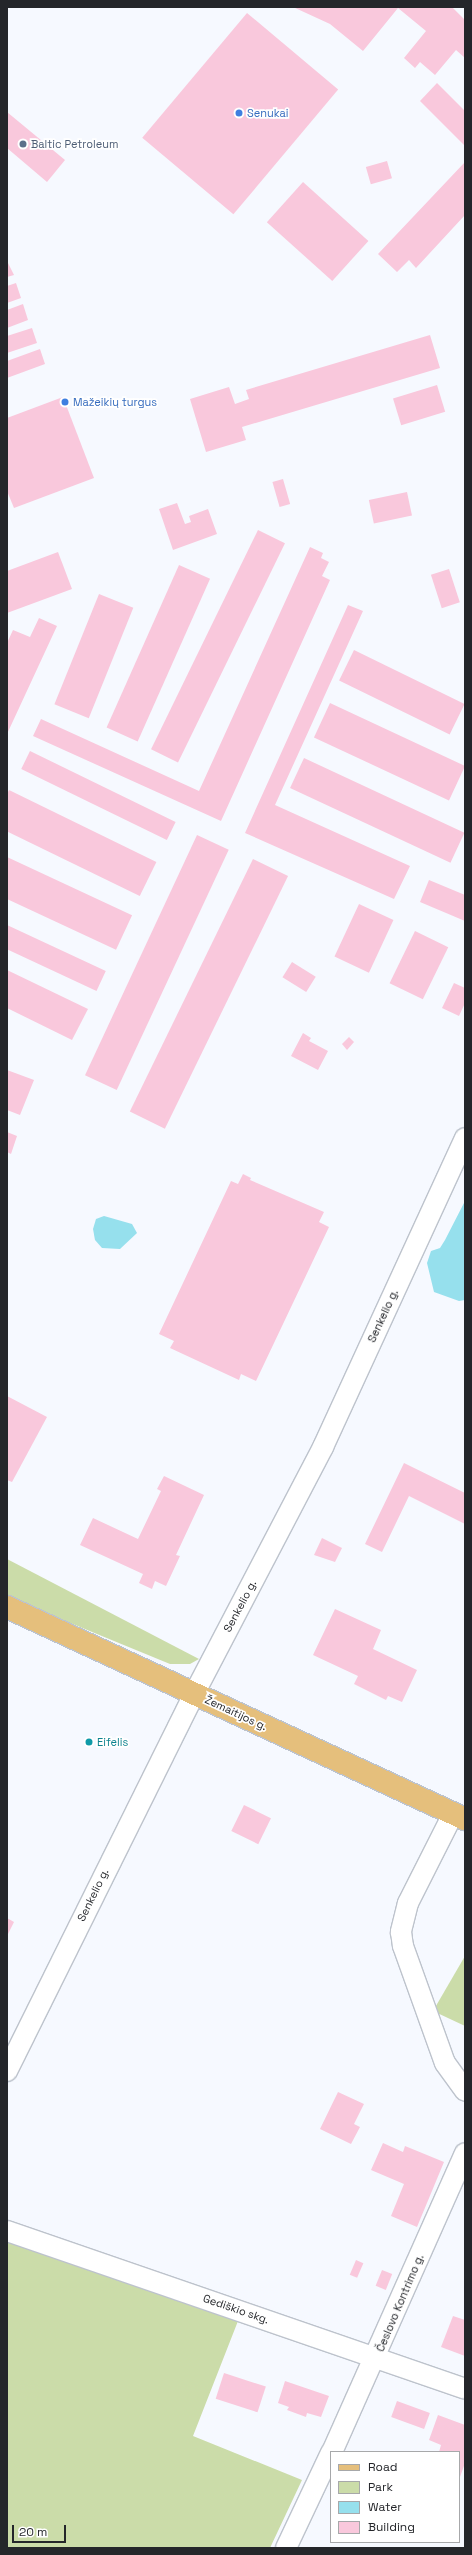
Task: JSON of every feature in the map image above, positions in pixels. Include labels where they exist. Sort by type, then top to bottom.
[{"type":"main road","name":"Žemaitijos g.","points":[[7,1607],[459,1816]]},
{"type":"street","name":"Senkelio g.","points":[[7,2071],[194,1694],[323,1446],[465,1138]]},
{"type":"street","points":[[459,1816],[408,1903],[401,1932],[402,1946],[445,2063],[465,2091]]},
{"type":"street","name":"Česlovo Kontrimo g.","points":[[332,2451],[376,2357],[465,2153]]},
{"type":"street","name":"Gediškio skg.","points":[[7,2231],[376,2357],[465,2389]]},
{"type":"street","name":"Česlovo Kontrimo g.","points":[[286,2548],[330,2455]]},
{"type":"green space","points":[[7,1559],[199,1659],[190,1664],[170,1664],[7,1597]]},
{"type":"green space","points":[[465,1956],[465,2026],[433,2011]]},
{"type":"green space","points":[[7,2241],[238,2321],[193,2436],[302,2480],[270,2548],[7,2548]]},
{"type":"water","points":[[465,1201],[465,1300],[459,1301],[434,1292],[427,1263],[431,1251],[440,1248],[445,1240]]},
{"type":"water","points":[[104,1216],[132,1224],[137,1233],[120,1249],[102,1248],[95,1240],[93,1229],[96,1219]]},
{"type":"building","points":[[293,7],[452,7],[465,20],[465,58],[456,50],[435,75],[420,62],[415,68],[404,58],[426,31],[398,8],[363,51],[330,24]]},
{"type":"building","name":"Senukai","points":[[247,13],[338,89],[233,214],[142,138]]},
{"type":"building","points":[[437,83],[465,111],[465,146],[420,101]]},
{"type":"building","points":[[7,112],[65,160],[47,182],[7,148]]},
{"type":"building","points":[[387,161],[392,178],[371,184],[366,167]]},
{"type":"building","points":[[465,162],[465,215],[416,268],[409,260],[397,272],[378,254]]},
{"type":"building","points":[[303,182],[368,241],[332,281],[267,222]]},
{"type":"building","points":[[7,261],[14,275],[7,277]]},
{"type":"building","points":[[16,283],[21,298],[7,303],[7,286]]},
{"type":"building","points":[[23,304],[28,320],[7,328],[7,310]]},
{"type":"building","points":[[32,328],[37,343],[7,353],[7,336]]},
{"type":"building","points":[[430,335],[440,368],[242,427],[246,440],[206,452],[190,399],[229,387],[235,404],[249,399],[246,390]]},
{"type":"building","points":[[40,349],[45,364],[7,378],[7,361]]},
{"type":"building","points":[[437,385],[445,412],[401,425],[393,398]]},
{"type":"building","points":[[63,397],[94,478],[14,508],[7,491],[7,418]]},
{"type":"building","points":[[283,479],[290,504],[280,507],[272,482]]},
{"type":"building","points":[[407,492],[412,515],[374,524],[369,500]]},
{"type":"building","points":[[177,503],[185,524],[191,522],[189,516],[208,509],[217,534],[173,550],[159,509]]},
{"type":"building","points":[[258,530],[285,543],[178,762],[151,749]]},
{"type":"building","points":[[310,547],[323,553],[321,558],[329,562],[322,576],[330,580],[221,821],[33,736],[41,719],[199,791]]},
{"type":"building","points":[[58,552],[72,589],[7,613],[7,571]]},
{"type":"building","points":[[179,565],[210,579],[138,741],[107,728]]},
{"type":"building","points":[[449,569],[460,602],[442,608],[431,575]]},
{"type":"building","points":[[99,594],[133,608],[89,718],[54,704]]},
{"type":"building","points":[[348,605],[363,611],[275,805],[410,866],[394,899],[245,833]]},
{"type":"building","points":[[39,618],[57,626],[7,734],[7,643],[13,630],[30,637]]},
{"type":"building","points":[[354,650],[465,704],[450,734],[339,681]]},
{"type":"building","points":[[330,703],[465,766],[449,800],[314,737]]},
{"type":"building","points":[[30,751],[176,822],[167,840],[21,769]]},
{"type":"building","points":[[304,758],[464,833],[450,863],[290,788]]},
{"type":"building","points":[[9,790],[156,862],[140,896],[7,831],[7,794]]},
{"type":"building","points":[[197,835],[229,850],[117,1090],[85,1075]]},
{"type":"building","points":[[7,857],[132,915],[116,950],[7,899]]},
{"type":"building","points":[[253,859],[288,876],[165,1129],[130,1112]]},
{"type":"building","points":[[429,880],[465,895],[465,921],[420,902]]},
{"type":"building","points":[[359,904],[393,920],[369,973],[334,957]]},
{"type":"building","points":[[7,925],[106,971],[96,991],[7,949]]},
{"type":"building","points":[[415,931],[448,947],[423,999],[390,983]]},
{"type":"building","points":[[292,962],[316,977],[306,992],[282,977]]},
{"type":"building","points":[[7,970],[88,1009],[72,1040],[7,1008]]},
{"type":"building","points":[[454,983],[465,988],[465,1003],[459,1016],[442,1008]]},
{"type":"building","points":[[303,1033],[311,1038],[309,1041],[328,1051],[318,1070],[291,1056]]},
{"type":"building","points":[[349,1037],[354,1042],[347,1050],[342,1044]]},
{"type":"building","points":[[7,1070],[34,1080],[20,1115],[7,1110]]},
{"type":"building","points":[[7,1132],[17,1136],[11,1154],[7,1152]]},
{"type":"building","points":[[243,1174],[251,1178],[250,1180],[324,1212],[319,1222],[329,1227],[256,1381],[241,1374],[239,1380],[170,1348],[174,1341],[159,1334],[231,1181],[238,1184]]},
{"type":"building","points":[[7,1396],[47,1417],[12,1482],[7,1480]]},
{"type":"building","points":[[404,1463],[465,1493],[465,1524],[409,1496],[382,1552],[365,1544]]},
{"type":"building","points":[[164,1476],[204,1495],[176,1555],[180,1556],[166,1586],[155,1581],[152,1589],[139,1583],[143,1574],[80,1545],[93,1518],[138,1539],[161,1491],[157,1489]]},
{"type":"building","points":[[322,1538],[342,1548],[335,1562],[314,1555]]},
{"type":"building","points":[[335,1609],[381,1630],[373,1649],[417,1670],[402,1702],[388,1696],[386,1700],[354,1684],[358,1676],[313,1655]]},
{"type":"building","points":[[244,1805],[271,1818],[258,1844],[231,1831]]},
{"type":"building","points":[[7,1918],[14,1922],[7,1936]]},
{"type":"building","points":[[338,2092],[364,2104],[354,2124],[360,2127],[351,2144],[320,2129]]},
{"type":"building","points":[[383,2143],[403,2152],[405,2146],[444,2162],[417,2227],[391,2216],[404,2184],[371,2170]]},
{"type":"building","points":[[356,2260],[363,2263],[357,2278],[350,2275]]},
{"type":"building","points":[[382,2270],[392,2274],[386,2290],[376,2286]]},
{"type":"building","points":[[453,2316],[465,2320],[465,2356],[441,2347]]},
{"type":"building","points":[[224,2373],[266,2387],[258,2412],[216,2399]]},
{"type":"building","points":[[285,2381],[329,2396],[321,2417],[307,2413],[306,2417],[287,2410],[289,2407],[278,2403]]},
{"type":"building","points":[[397,2401],[430,2413],[424,2429],[391,2417]]},
{"type":"building","points":[[438,2415],[465,2425],[465,2463],[460,2477],[460,2451],[439,2451],[441,2445],[429,2440]]},
{"type":"place","name":"Senukai","points":[[239,113]]},
{"type":"place","name":"Baltic Petroleum","points":[[23,144]]},
{"type":"place","name":"Mažeikių turgus","points":[[65,402]]},
{"type":"place","name":"Eifelis","points":[[89,1742]]}]
